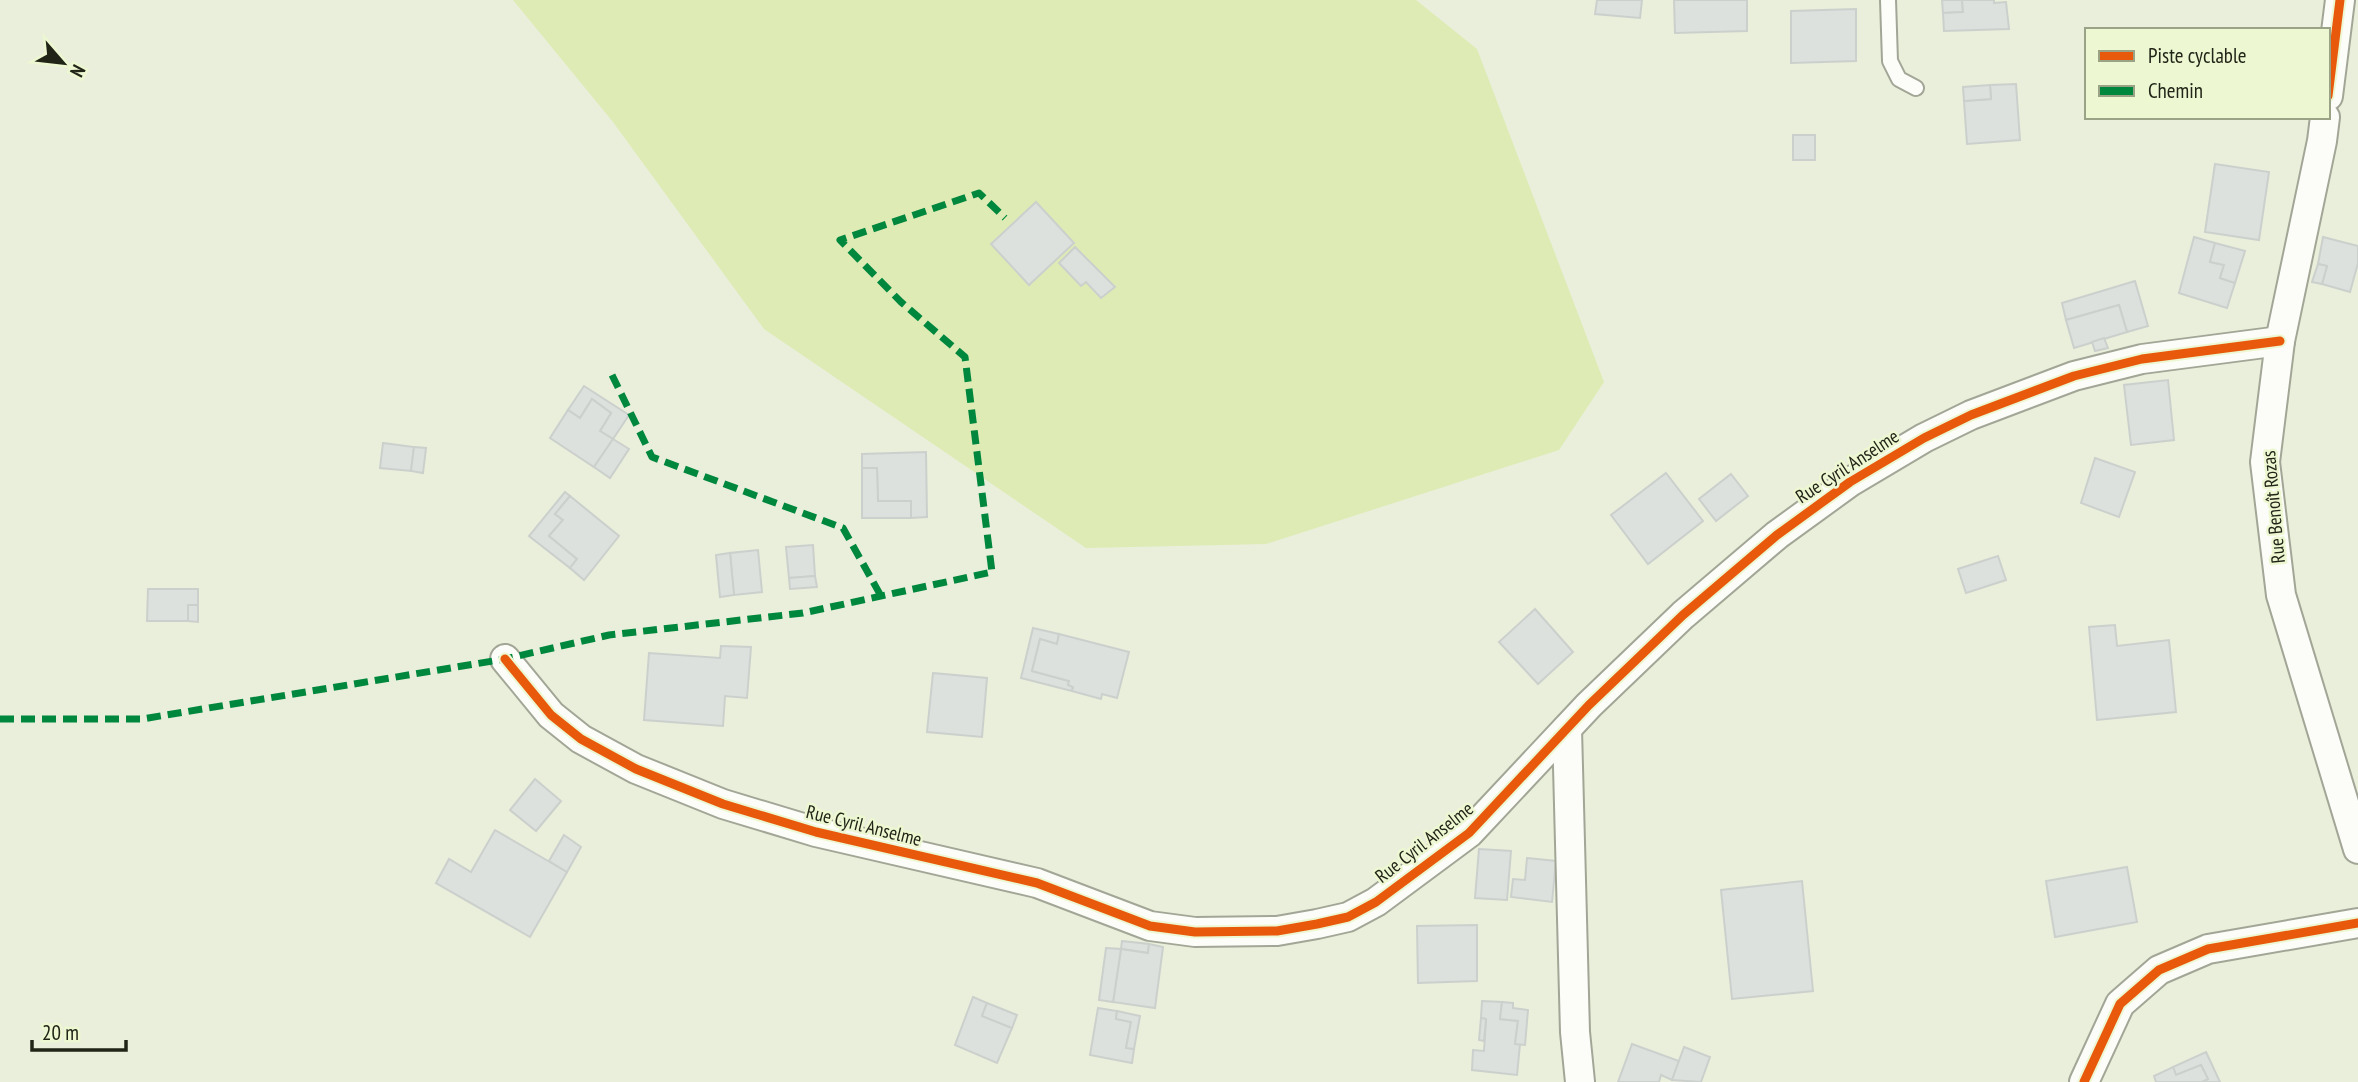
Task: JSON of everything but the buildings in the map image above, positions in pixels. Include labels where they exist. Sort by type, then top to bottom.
[{"type":"street","points":[[2330,80],[2340,0]]},
{"type":"street","name":"Rue Benoît Rozas","points":[[2325,119],[2280,341],[2265,462],[2281,595],[2358,849]]},
{"type":"street","name":"Rue Cyril Anselme","points":[[505,659],[551,715],[581,739],[636,769],[723,804],[816,832],[1037,883],[1150,926],[1195,932],[1277,931],[1348,917],[1429,864],[1469,833],[1589,705],[1683,615],[1777,535],[1850,482],[1924,438],[1983,410],[2074,376],[2142,359],[2280,341]]},
{"type":"street","points":[[1567,729],[1575,1032],[1580,1082]]},
{"type":"street","points":[[2084,1082],[2120,1004],[2159,970],[2208,948],[2358,923]]},
{"type":"lane","points":[[1888,0],[1890,61],[1899,79],[1916,88]]},
{"type":"green space","points":[[513,0],[1416,0],[1477,49],[1604,382],[1559,450],[1266,544],[1086,548],[764,329],[613,122]]},
{"type":"marked path","points":[[0,719],[142,719],[505,659],[609,635],[803,613],[992,572],[965,357],[901,302],[840,240],[979,193],[1005,218]]},
{"type":"marked path","points":[[612,375],[652,457],[843,528],[881,596]]},
{"type":"cycle path","points":[[2330,80],[2340,0]]},
{"type":"cycle path","points":[[505,659],[551,715],[581,739],[636,769],[723,804],[816,832],[1037,883],[1150,926],[1195,932],[1277,931],[1317,924],[1348,917],[1376,902],[1469,833],[1589,705],[1683,615],[1777,535],[1850,482],[1924,438],[1971,415],[2074,376],[2142,359],[2280,341]]},
{"type":"cycle path","points":[[2084,1082],[2120,1004],[2159,970],[2208,949],[2358,923]]}]
